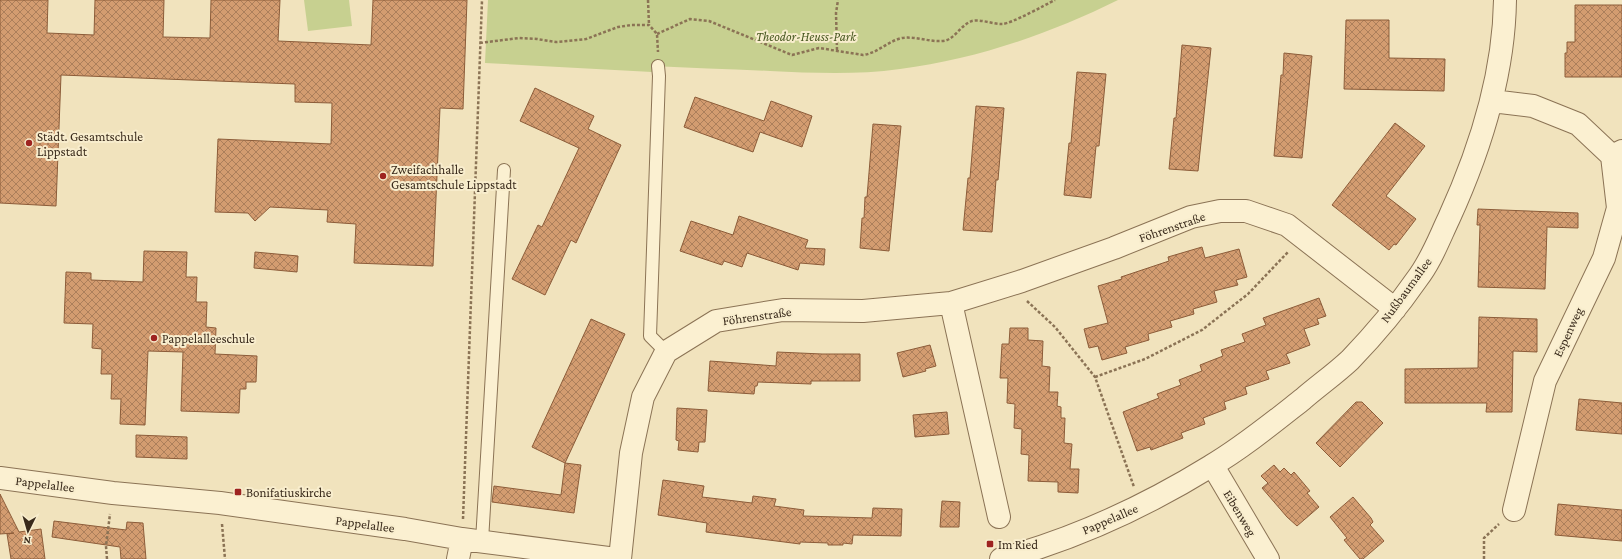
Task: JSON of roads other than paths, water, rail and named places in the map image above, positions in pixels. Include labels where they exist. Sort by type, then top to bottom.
[{"type":"street","name":"Nußbaumallee","points":[[1213,466],[1280,417],[1349,361],[1395,309],[1432,256],[1456,204],[1476,152],[1492,102],[1505,23],[1505,0]]},
{"type":"street","name":"Espenweg","points":[[1492,102],[1533,106],[1578,124],[1617,154],[1618,208],[1604,258],[1545,381],[1514,510]]},
{"type":"street","name":"Föhrenstraße","points":[[666,352],[716,321],[783,310],[863,312],[951,303],[1022,281],[1114,248],[1191,217],[1220,211],[1246,211],[1287,225],[1395,309]]},
{"type":"street","points":[[951,303],[999,517]]},
{"type":"street","points":[[620,559],[630,453],[643,397],[666,352]]},
{"type":"street","name":"Pappelallee","points":[[1002,559],[1078,533],[1140,506],[1213,466]]},
{"type":"street","name":"Eibenweg","points":[[1213,466],[1268,559]]},
{"type":"street","name":"Pappelallee","points":[[0,478],[113,493],[220,503],[405,530],[467,546],[616,559]]},
{"type":"lane","points":[[658,66],[659,76],[650,336],[666,352]]},
{"type":"lane","points":[[467,546],[504,170]]},
{"type":"place","name":"Städt. Gesamtschule Lippstadt","points":[[29,143]]},
{"type":"place","name":"Zweifachhalle Gesamtschule Lippstadt","points":[[383,176]]},
{"type":"place","name":"Pappelalleeschule","points":[[154,338]]},
{"type":"place","name":"Bonifatiuskirche","points":[[238,492]]},
{"type":"place","name":"Im Ried","points":[[990,544]]},
{"type":"park label","name":"Theodor-Heuss-Park","points":[[806,36]]}]
